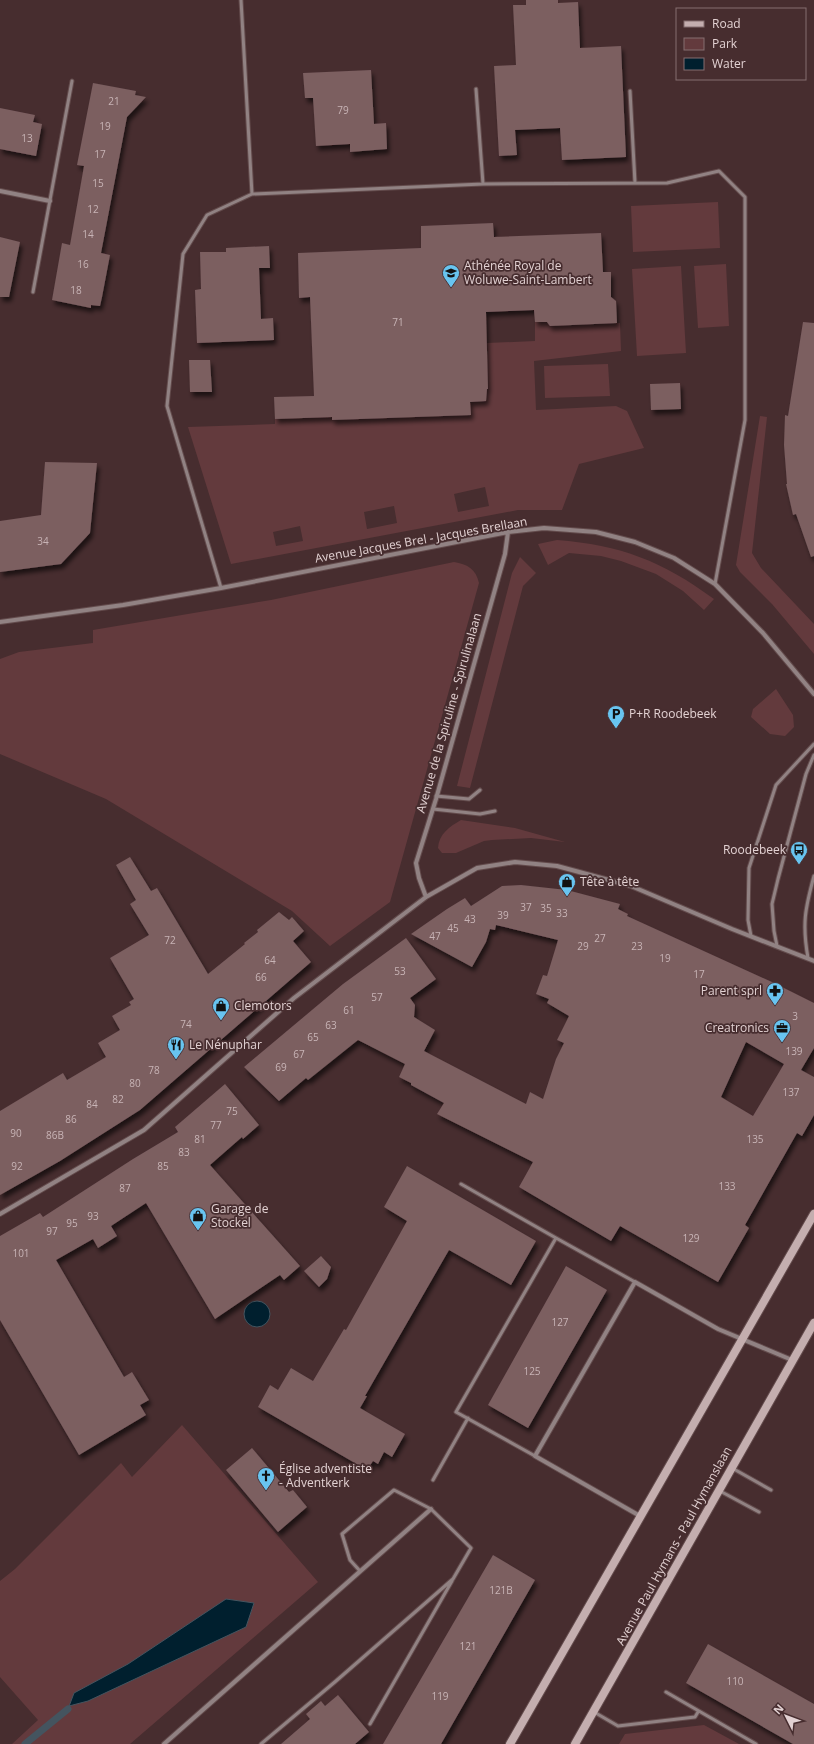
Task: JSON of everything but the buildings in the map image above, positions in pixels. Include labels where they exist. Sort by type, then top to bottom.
[{"type":"main road","points":[[510,1744],[814,1214]]},
{"type":"main road","name":"Avenue Paul Hymans - Paul Hymanslaan","points":[[576,1744],[814,1323]]},
{"type":"street","points":[[0,191],[50,201]]},
{"type":"street","name":"Avenue Jacques Brel - Jacques Brellaan","points":[[0,622],[123,605],[221,588],[508,532],[544,528],[596,532],[635,542],[674,558],[715,584],[763,633],[814,694]]},
{"type":"street","name":"Avenue de la Spiruline - Spirulinalaan","points":[[426,897],[416,863],[433,809],[505,554],[508,532]]},
{"type":"street","points":[[0,1214],[144,1130],[294,998],[426,897],[478,868],[515,862],[557,866],[631,886],[814,961]]},
{"type":"street","points":[[640,1516],[535,1456],[635,1282],[718,1329],[743,1338],[792,1360]]},
{"type":"street","points":[[164,1744],[431,1509]]},
{"type":"lane","points":[[241,0],[252,194]]},
{"type":"lane","points":[[33,292],[72,81]]},
{"type":"lane","points":[[476,90],[483,184]]},
{"type":"lane","points":[[630,91],[635,183]]},
{"type":"lane","points":[[221,588],[167,406],[183,254],[207,215],[252,194],[483,184],[667,183],[719,171],[746,197],[745,420],[715,584]]},
{"type":"lane","points":[[751,936],[748,920],[749,868],[776,785],[814,744]]},
{"type":"lane","points":[[777,946],[774,931],[772,904],[804,781],[814,755]]},
{"type":"lane","points":[[436,796],[469,799],[480,790]]},
{"type":"lane","points":[[433,809],[480,814],[495,811]]},
{"type":"lane","points":[[808,958],[804,937],[805,913],[814,876]]},
{"type":"lane","points":[[461,1184],[635,1282]]},
{"type":"lane","points":[[535,1456],[456,1412],[556,1238]]},
{"type":"lane","points":[[433,1480],[468,1418]]},
{"type":"lane","points":[[732,1468],[771,1490]]},
{"type":"lane","points":[[360,1571],[350,1560],[342,1534],[394,1490],[431,1509],[471,1548],[370,1724]]},
{"type":"lane","points":[[720,1491],[759,1512]]},
{"type":"lane","points":[[261,1744],[336,1681],[453,1578]]},
{"type":"lane","points":[[666,1692],[698,1712],[756,1744]]},
{"type":"lane","points":[[594,1712],[618,1726],[695,1717],[698,1712]]},
{"type":"green space","points":[[718,202],[720,248],[633,252],[631,206]]},
{"type":"green space","points":[[726,264],[729,326],[698,328],[694,266]]},
{"type":"green space","points":[[681,266],[686,353],[637,356],[632,269]]},
{"type":"green space","points":[[535,322],[547,322],[551,326],[620,323],[621,351],[534,361],[536,410],[616,406],[627,411],[644,448],[579,464],[562,510],[518,510],[231,564],[188,427],[275,424],[275,419],[309,417],[331,407],[332,420],[470,415],[470,402],[486,401],[488,389],[487,343],[535,341]],"holes":[[[485,487],[489,506],[458,512],[454,494]],[[394,506],[397,523],[367,529],[364,512]],[[300,526],[303,541],[276,546],[273,532]]]},
{"type":"green space","points":[[608,364],[610,396],[545,398],[544,366]]},
{"type":"green space","points":[[760,416],[767,417],[752,553],[761,568],[814,624],[814,654],[772,604],[740,572],[736,565]]},
{"type":"green space","points":[[557,540],[601,546],[640,557],[677,574],[714,599],[704,610],[683,591],[656,574],[621,561],[601,556],[569,553],[548,565],[538,544]]},
{"type":"green space","points":[[520,557],[536,573],[523,586],[470,788],[457,786],[512,573]]},
{"type":"green space","points":[[454,562],[463,564],[470,568],[476,574],[479,583],[390,902],[330,946],[292,911],[106,799],[0,754],[0,659],[19,652],[93,643],[93,630],[271,600]]},
{"type":"green space","points":[[776,689],[793,715],[794,727],[785,736],[770,734],[751,717],[753,709]]},
{"type":"green space","points":[[461,820],[515,828],[565,842],[531,838],[492,840],[484,841],[456,853],[442,853],[438,848],[440,839],[445,831]]},
{"type":"green space","points":[[182,1425],[318,1582],[130,1744],[12,1744],[38,1720],[0,1677],[0,1581],[15,1569],[121,1463],[132,1477]]},
{"type":"green space","points":[[704,1725],[739,1744],[619,1744],[625,1734]]},
{"type":"water","points":[[257,1301],[266,1305],[270,1314],[266,1323],[257,1327],[248,1323],[244,1314],[248,1305]]},
{"type":"water","points":[[226,1599],[254,1603],[246,1627],[88,1701],[69,1706],[74,1693],[128,1664]]},
{"type":"waterway","name":"Roodebeek","points":[[25,1744],[68,1709]]},
{"type":"place","name":"Athénée Royal de Woluwe-Saint-Lambert","points":[[451,288]]},
{"type":"place","name":"P+R Roodebeek","points":[[616,729]]},
{"type":"place","name":"Roodebeek","points":[[799,865]]},
{"type":"place","name":"Tête à tête","points":[[567,897]]},
{"type":"place","name":"Parent sprl","points":[[775,1006]]},
{"type":"place","name":"Clemotors","points":[[221,1021]]},
{"type":"place","name":"Creatronics","points":[[782,1043]]},
{"type":"place","name":"Le Nénuphar","points":[[176,1060]]},
{"type":"place","name":"Garage de Stockel","points":[[198,1231]]},
{"type":"place","name":"Église adventiste - Adventkerk","points":[[266,1491]]}]
